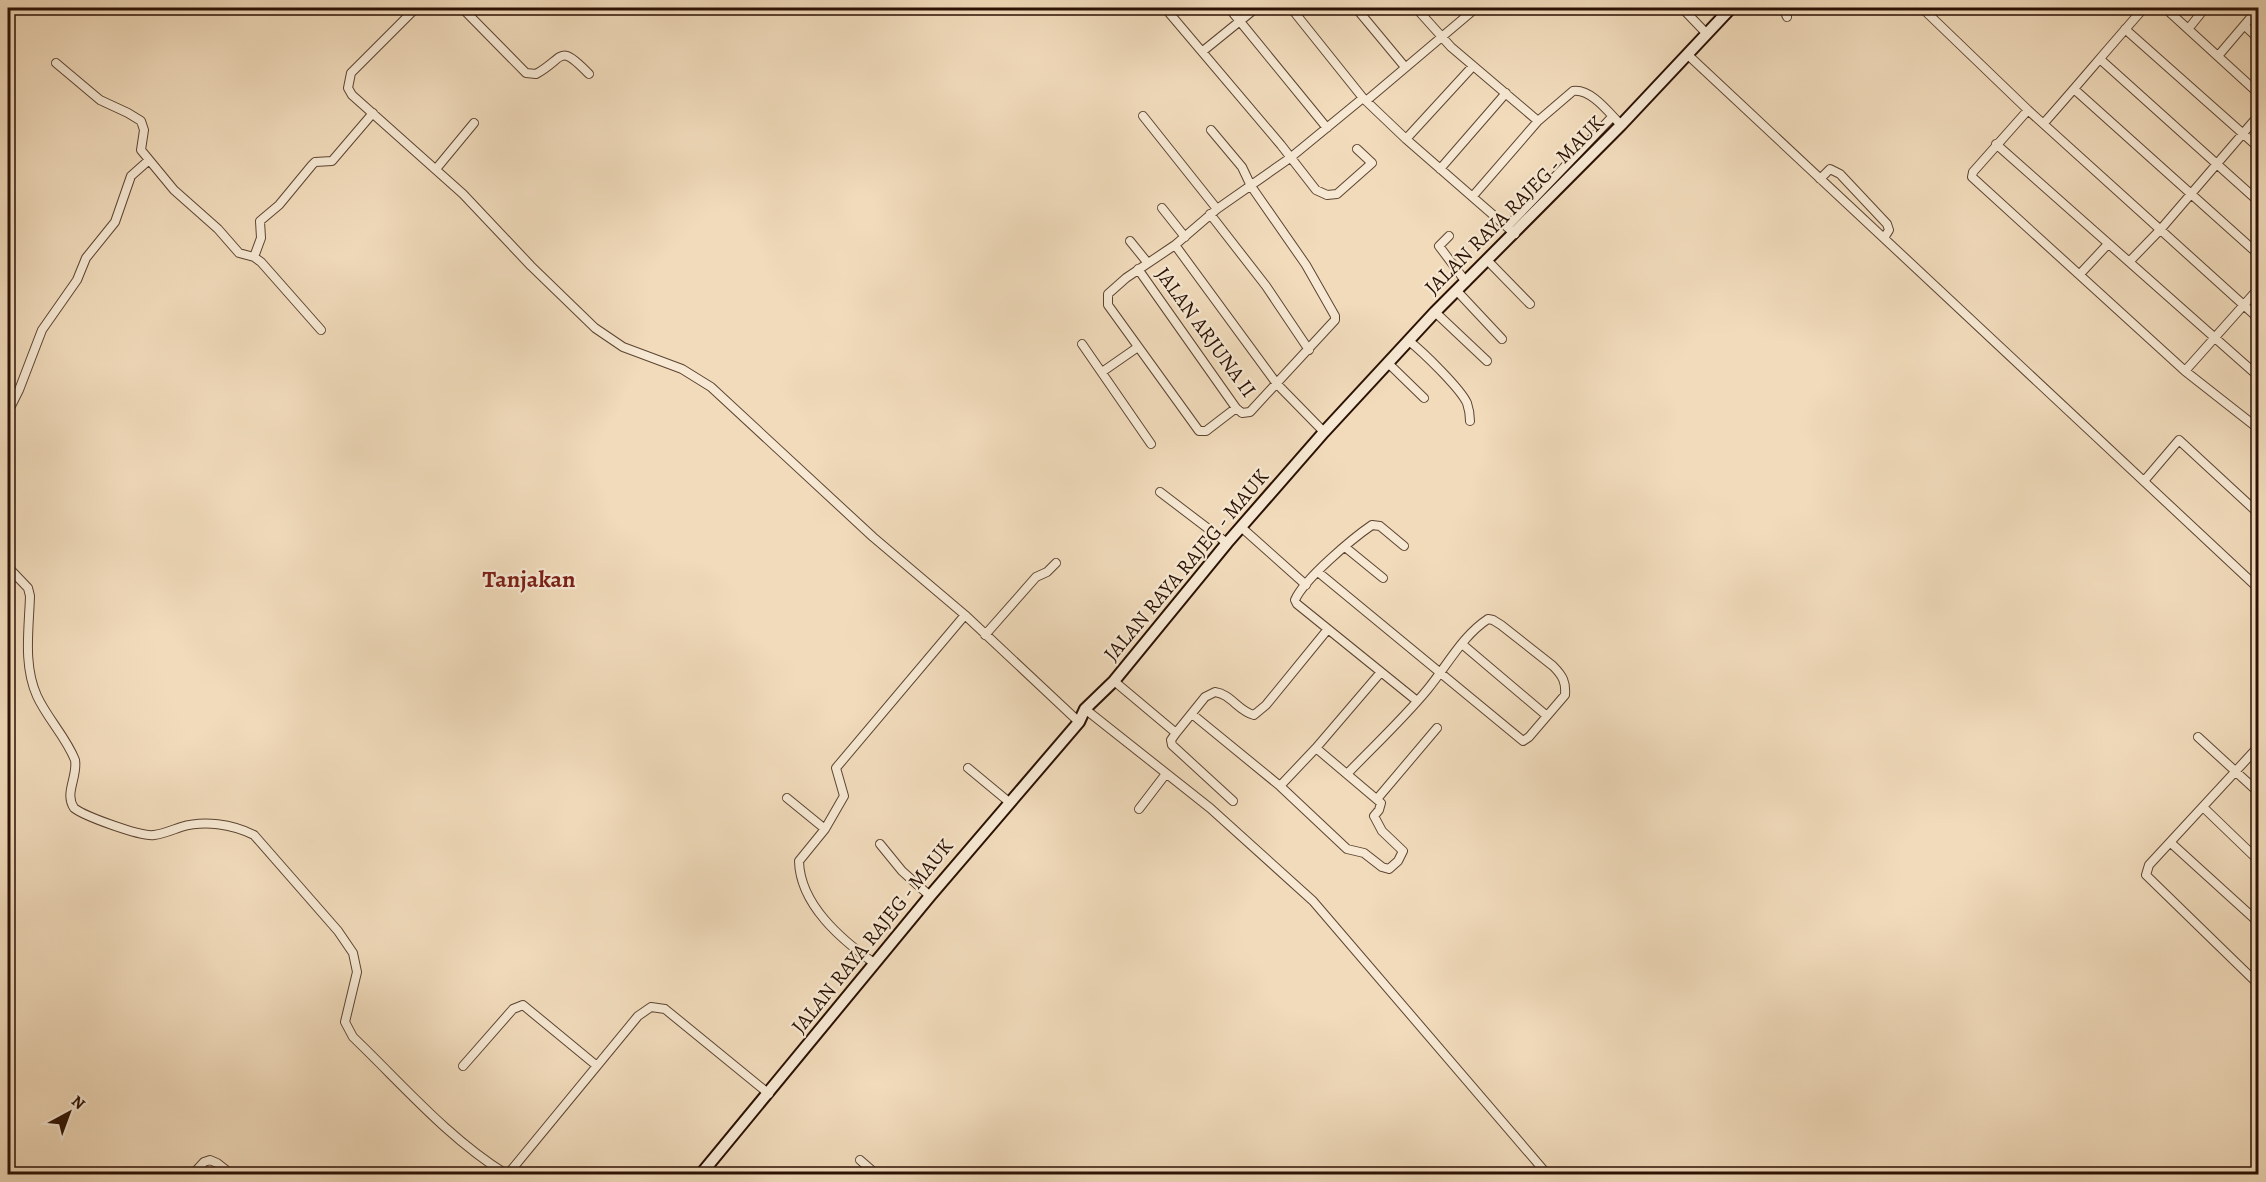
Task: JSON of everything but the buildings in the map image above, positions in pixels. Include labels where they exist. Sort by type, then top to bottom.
[{"type":"main road","name":"JALAN RAYA RAJEG - MAUK","points":[[701,1174],[930,896],[1079,722],[1085,709],[1114,681],[1227,543],[1324,432],[1456,291],[1488,261],[1511,230],[1621,125],[1731,8]]},
{"type":"street","points":[[416,8],[351,73],[348,88],[352,95],[436,169],[595,328],[623,347],[682,369],[711,387],[873,537],[965,615],[1079,722]]},
{"type":"street","points":[[462,8],[526,73],[536,74],[557,57],[567,55],[589,74]]},
{"type":"street","points":[[1165,8],[1316,190],[1323,195],[1332,195],[1340,191],[1372,163],[1356,149]]},
{"type":"street","points":[[1229,8],[1327,128]]},
{"type":"street","points":[[1203,51],[1256,8]]},
{"type":"street","points":[[1291,8],[1365,99],[1406,139],[1511,230],[1612,117]]},
{"type":"street","points":[[1356,8],[1405,67]]},
{"type":"street","points":[[1416,8],[1440,36],[1538,121]]},
{"type":"street","points":[[1236,408],[1206,431],[1200,431],[1108,305],[1107,298],[1113,288],[1147,262],[1175,245],[1213,212],[1290,158],[1476,8]]},
{"type":"street","points":[[1682,8],[1707,34]]},
{"type":"street","points":[[1783,8],[1787,17]]},
{"type":"street","points":[[1922,8],[2028,110],[2259,318]]},
{"type":"street","points":[[2044,123],[2144,8]]},
{"type":"street","points":[[2165,8],[2259,93]]},
{"type":"street","points":[[2189,28],[2205,8]]},
{"type":"street","points":[[2218,56],[2259,9]]},
{"type":"street","points":[[2244,26],[2259,38]]},
{"type":"street","points":[[2125,29],[2259,147]]},
{"type":"street","points":[[1688,56],[2259,588]]},
{"type":"street","points":[[2101,60],[2259,201]]},
{"type":"street","points":[[56,63],[100,100],[141,121],[144,130],[141,150],[149,160],[174,189],[218,229],[239,253],[254,257],[269,271],[321,330]]},
{"type":"street","points":[[1406,139],[1473,66]]},
{"type":"street","points":[[2074,89],[2259,254]]},
{"type":"street","points":[[1473,196],[1538,121],[1573,91],[1578,90],[1588,95],[1621,125]]},
{"type":"street","points":[[1440,169],[1506,93]]},
{"type":"street","points":[[2028,110],[1972,172],[1972,177],[2185,371],[2255,426],[2259,426]]},
{"type":"street","points":[[254,257],[261,238],[260,221],[279,205],[315,162],[332,161],[373,113]]},
{"type":"street","points":[[1143,116],[1266,286],[1309,350]]},
{"type":"street","points":[[2129,262],[2160,230],[2259,116]]},
{"type":"street","points":[[436,169],[474,123]]},
{"type":"street","points":[[1211,129],[1242,167],[1251,186],[1306,265],[1335,316],[1332,325],[1277,384]]},
{"type":"street","points":[[1996,144],[2214,339],[2259,376]]},
{"type":"street","points":[[8,412],[20,390],[42,330],[76,280],[86,258],[115,222],[131,176],[149,160]]},
{"type":"street","points":[[1820,179],[1830,169],[1845,179],[1887,224],[1889,230],[1884,238]]},
{"type":"street","points":[[1162,208],[1185,237]]},
{"type":"street","points":[[1449,236],[1439,246],[1466,282]]},
{"type":"street","points":[[1130,241],[1147,262]]},
{"type":"street","points":[[2080,274],[2108,244]]},
{"type":"street","points":[[1175,245],[1277,384],[1324,432]]},
{"type":"street","points":[[1488,261],[1530,304]]},
{"type":"street","name":"JALAN ARJUNA II","points":[[1138,269],[1236,408],[1242,413],[1251,412],[1277,384]]},
{"type":"street","points":[[2185,371],[2259,289]]},
{"type":"street","points":[[1456,291],[1502,339]]},
{"type":"street","points":[[1436,312],[1487,361]]},
{"type":"street","points":[[1409,341],[1422,351],[1462,394],[1467,404],[1470,421]]},
{"type":"street","points":[[1082,344],[1151,444]]},
{"type":"street","points":[[1102,372],[1138,347]]},
{"type":"street","points":[[1388,363],[1424,398]]},
{"type":"street","points":[[2144,481],[2179,440],[2259,513]]},
{"type":"street","points":[[1160,492],[1227,543]]},
{"type":"street","points":[[1404,546],[1376,524],[1345,547],[1318,572],[1295,600],[1297,604],[1417,701]]},
{"type":"street","points":[[1241,527],[1306,585]]},
{"type":"street","points":[[1345,547],[1383,578]]},
{"type":"street","points":[[986,635],[1036,576],[1047,572],[1056,563]]},
{"type":"street","points":[[8,567],[28,588],[30,596],[28,656],[31,681],[75,760],[76,768],[70,796],[74,808],[138,834],[151,836],[183,826],[215,824],[242,829],[254,835],[338,931],[353,953],[357,972],[345,1022],[353,1037],[483,1160],[507,1174],[638,1016],[651,1007],[657,1006],[665,1009],[769,1094]]},
{"type":"street","points":[[1318,572],[1441,672],[1523,741],[1565,695],[1565,681],[1554,666],[1493,620],[1488,619],[1462,644],[1441,672],[1417,701],[1347,774]]},
{"type":"street","points":[[874,963],[832,930],[803,884],[799,861],[825,829],[844,796],[836,768],[965,615]]},
{"type":"street","points":[[1233,801],[1172,746],[1171,740],[1205,697],[1215,692],[1226,695],[1249,714],[1257,714],[1328,629]]},
{"type":"street","points":[[1462,644],[1547,716]]},
{"type":"street","points":[[1280,786],[1381,672]]},
{"type":"street","points":[[1114,681],[1176,733]]},
{"type":"street","points":[[1085,709],[1165,775],[1210,808],[1313,901],[1546,1174]]},
{"type":"street","points":[[1192,714],[1280,786],[1347,849],[1364,853],[1382,867],[1389,869],[1402,856],[1403,851],[1382,831],[1374,816],[1381,806],[1377,799],[1316,748]]},
{"type":"street","points":[[1377,799],[1437,728]]},
{"type":"street","points":[[2198,737],[2259,792]]},
{"type":"street","points":[[2259,747],[2149,865],[2146,875],[2259,984]]},
{"type":"street","points":[[968,768],[1009,802]]},
{"type":"street","points":[[1138,809],[1165,775]]},
{"type":"street","points":[[787,798],[825,829]]},
{"type":"street","points":[[2203,807],[2259,860]]},
{"type":"street","points":[[2171,843],[2259,922]]},
{"type":"street","points":[[880,844],[902,871],[930,896]]},
{"type":"street","points":[[463,1066],[513,1008],[524,1005],[597,1066]]},
{"type":"street","points":[[193,1174],[204,1162],[210,1160],[231,1174]]},
{"type":"street","points":[[860,1160],[876,1174]]},
{"type":"district","name":"Tanjakan","points":[[529,579]]}]
